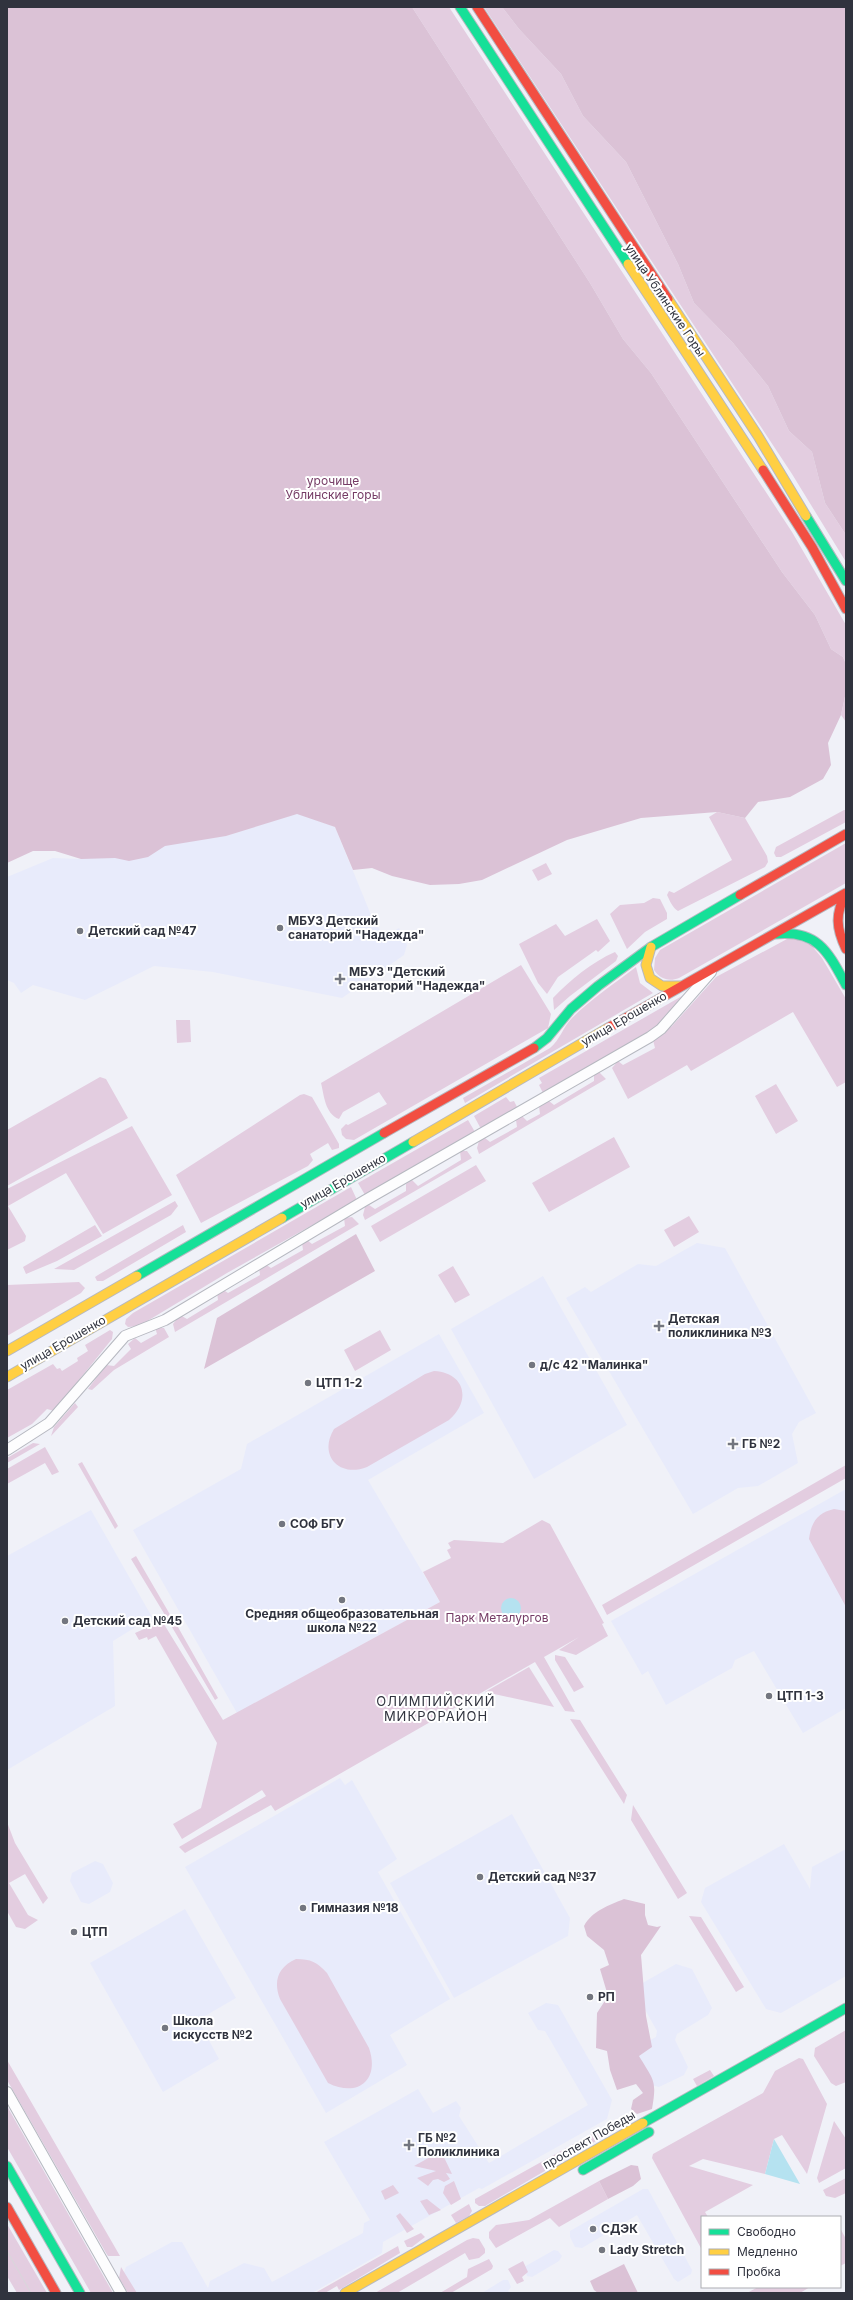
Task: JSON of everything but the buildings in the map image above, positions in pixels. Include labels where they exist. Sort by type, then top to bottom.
[{"type":"main road","name":"улица Ублинские Горы","points":[[460,7],[747,444],[812,547],[846,609]]},
{"type":"main road","name":"улица Ублинские Горы","points":[[477,7],[758,436],[846,582]]},
{"type":"main road","name":"улица Ерошенко","points":[[7,1377],[11,1359],[42,1332],[535,1047],[547,1038],[571,1009],[598,986],[651,948],[846,834]]},
{"type":"main road","name":"улица Ерошенко","points":[[11,1359],[846,893]]},
{"type":"main road","points":[[846,893],[838,906],[835,920],[839,935],[846,949]]},
{"type":"main road","points":[[771,934],[786,932],[805,935],[817,940],[830,957],[846,984]]},
{"type":"main road","name":"улица Ерошенко","points":[[651,948],[645,964],[650,980],[658,986],[668,988],[680,986]]},
{"type":"main road","name":"проспект Победы","points":[[345,2293],[846,2008]]},
{"type":"main road","name":"проспект Победы","points":[[573,2175],[656,2128]]},
{"type":"main road","points":[[7,2166],[80,2293]]},
{"type":"main road","points":[[7,2207],[56,2293]]},
{"type":"main road","points":[[364,2293],[506,2212]]},
{"type":"street","name":"улица Ерошенко","points":[[7,1450],[49,1423],[125,1336],[165,1320],[364,1201],[650,1037],[661,1029],[717,965]]},
{"type":"street","points":[[7,2092],[121,2293]]},
{"type":"shaded area","points":[[297,813],[335,827],[371,915],[384,937],[399,928],[407,945],[404,955],[342,998],[213,972],[154,966],[85,1000],[33,985],[21,993],[14,983],[7,980],[7,877],[53,858],[81,859],[107,844],[226,836]]},
{"type":"shaded area","points":[[697,1243],[725,1248],[816,1413],[799,1422],[792,1434],[798,1463],[758,1486],[738,1488],[693,1514],[566,1298],[585,1287],[591,1292],[638,1264],[656,1266]]},
{"type":"shaded area","name":"д/с 42 \"Малинка\"","points":[[543,1276],[627,1425],[534,1479],[451,1329]]},
{"type":"shaded area","points":[[439,1334],[484,1413],[368,1480],[440,1602],[237,1713],[133,1530],[241,1469],[247,1444]]},
{"type":"shaded area","points":[[846,1489],[846,1708],[803,1733],[754,1651],[735,1660],[732,1668],[666,1705],[648,1671],[642,1675],[611,1621]]},
{"type":"shaded area","points":[[91,1510],[152,1617],[113,1641],[115,1706],[7,1770],[7,1556]]},
{"type":"shaded area","points":[[340,1778],[345,1785],[352,1780],[397,1859],[378,1872],[450,1999],[390,2035],[407,2065],[326,2113],[185,1867]]},
{"type":"shaded area","points":[[512,1814],[570,1918],[568,1936],[454,1998],[390,1883]]},
{"type":"shaded area","points":[[784,1844],[810,1889],[812,1867],[846,1849],[846,1976],[781,2013],[766,2009],[701,1902],[705,1888]]},
{"type":"shaded area","points":[[95,1861],[103,1864],[113,1883],[110,1892],[89,1904],[81,1902],[70,1881],[72,1873]]},
{"type":"shaded area","points":[[185,1909],[236,1998],[198,2020],[219,2059],[163,2092],[90,1963]]},
{"type":"shaded area","points":[[676,1964],[692,1969],[712,2008],[708,2015],[677,2034],[675,2040],[688,2067],[684,2075],[659,2087],[648,2084],[636,2048],[656,2037],[657,2031],[638,1997],[639,1985]]},
{"type":"shaded area","points":[[546,2003],[558,2005],[612,2100],[607,2119],[383,2242],[382,2253],[312,2293],[133,2293],[123,2275],[126,2267],[172,2242],[182,2242],[208,2288],[210,2281],[244,2263],[264,2268],[272,2282],[363,2233],[364,2223],[370,2220],[324,2142],[418,2089],[433,2113],[456,2101],[461,2108],[459,2116],[489,2163],[588,2105],[545,2031],[538,2030],[528,2013]]},
{"type":"shaded area","points":[[643,2189],[648,2189],[692,2270],[691,2274],[678,2282],[674,2279],[637,2215],[582,2248],[575,2247],[570,2237],[570,2231]]},
{"type":"shaded area","points":[[554,2250],[558,2251],[562,2256],[559,2261],[532,2277],[527,2276],[524,2267]]},
{"type":"shaded area","points":[[503,2280],[508,2280],[511,2287],[508,2291],[510,2293],[482,2293]]},
{"type":"green space","name":"урочище Ублинские горы","points":[[7,7],[412,7],[590,283],[623,339],[651,373],[782,572],[815,615],[831,649],[843,657],[846,664],[846,692],[841,715],[828,743],[831,765],[823,779],[790,797],[758,802],[745,818],[717,812],[641,818],[567,840],[482,880],[459,884],[430,885],[392,876],[372,868],[353,870],[335,827],[297,814],[226,836],[165,846],[148,857],[129,861],[115,858],[81,859],[55,851],[33,851],[7,863]]},
{"type":"green space","points":[[412,7],[449,7],[792,532],[846,625],[846,664],[843,657],[831,649],[815,615],[782,572],[651,373],[623,339],[590,283]]},
{"type":"green space","points":[[484,7],[502,7],[519,29],[561,74],[583,116],[626,162],[678,264],[694,303],[733,343],[768,386],[789,431],[812,452],[825,503],[846,535],[846,562],[792,474]]},
{"type":"green space","points":[[502,7],[846,7],[846,535],[825,503],[812,452],[789,431],[768,386],[733,343],[694,303],[678,264],[626,162],[583,116],[561,74],[519,29]]},
{"type":"green space","points":[[846,692],[846,722],[841,715]]},
{"type":"green space","points":[[846,810],[846,822],[781,857],[776,857],[774,853],[776,847]]},
{"type":"green space","points":[[717,812],[745,818],[767,856],[768,862],[765,867],[678,911],[673,906],[667,895],[669,891],[674,893],[732,860],[709,817]]},
{"type":"green space","points":[[846,843],[846,883],[679,978],[668,980],[659,976],[654,970],[655,958],[660,950]]},
{"type":"green space","points":[[546,863],[552,874],[538,881],[532,870]]},
{"type":"green space","points":[[653,898],[660,899],[667,913],[667,919],[645,932],[627,949],[610,914],[620,905],[644,903]]},
{"type":"green space","points":[[597,919],[610,941],[598,952],[596,950],[558,977],[547,994],[538,983],[519,944],[556,924],[565,936]]},
{"type":"green space","points":[[787,939],[795,939],[811,945],[822,958],[846,999],[846,1082],[837,1087],[793,1012],[691,1071],[687,1065],[628,1099],[612,1068],[618,1061],[623,1065],[655,1048],[653,1040],[672,1026],[716,977]]},
{"type":"green space","points":[[615,952],[618,956],[616,961],[554,1010],[553,998],[560,991],[590,966]]},
{"type":"green space","points":[[521,965],[551,1014],[548,1028],[354,1140],[346,1139],[342,1135],[341,1129],[346,1124],[348,1125],[387,1104],[379,1092],[343,1112],[339,1119],[334,1117],[328,1109],[321,1083]]},
{"type":"green space","points":[[636,967],[640,983],[653,993],[465,1103],[463,1098],[550,1048],[579,1011]]},
{"type":"green space","points":[[689,992],[653,1030],[543,1093],[539,1085],[542,1083],[539,1078]]},
{"type":"green space","points":[[176,1020],[190,1020],[191,1042],[177,1043]]},
{"type":"green space","points":[[599,1072],[606,1079],[479,1154],[477,1148],[479,1141],[485,1138],[490,1142],[517,1127],[516,1120],[522,1116],[527,1121],[540,1114],[539,1106],[549,1101],[554,1105],[594,1081],[594,1074]]},
{"type":"green space","points":[[100,1077],[106,1079],[128,1118],[7,1186],[7,1130]]},
{"type":"green space","points":[[776,1084],[798,1121],[776,1134],[755,1096]]},
{"type":"green space","points":[[304,1094],[312,1097],[339,1144],[339,1148],[332,1150],[328,1143],[310,1154],[313,1160],[308,1166],[201,1223],[176,1175],[300,1095]]},
{"type":"green space","points":[[506,1097],[510,1102],[514,1101],[518,1109],[481,1129],[474,1116]]},
{"type":"green space","points":[[468,1120],[475,1132],[365,1195],[358,1183]]},
{"type":"green space","points":[[132,1126],[172,1195],[103,1234],[66,1173],[8,1206],[26,1236],[25,1241],[7,1250],[7,1189]]},
{"type":"green space","points":[[614,1137],[630,1167],[549,1212],[532,1183]]},
{"type":"green space","points":[[460,1151],[467,1151],[472,1158],[365,1220],[363,1215],[365,1207],[369,1205],[375,1209],[406,1191],[406,1184],[412,1180],[418,1186],[461,1160]]},
{"type":"green space","points":[[476,1165],[486,1181],[380,1242],[371,1226]]},
{"type":"green space","points":[[351,1187],[357,1200],[227,1273],[139,1326],[128,1327],[125,1324],[126,1319],[133,1313]]},
{"type":"green space","points":[[175,1201],[178,1206],[171,1215],[74,1270],[54,1269]]},
{"type":"green space","points":[[689,1216],[699,1232],[674,1247],[664,1230]]},
{"type":"green space","points":[[352,1217],[359,1224],[175,1332],[173,1324],[180,1315],[187,1319],[218,1300],[217,1292],[222,1289],[228,1293],[260,1275],[259,1267],[265,1264],[271,1268],[303,1250],[302,1243],[307,1240],[312,1244],[345,1226],[344,1218]]},
{"type":"green space","points":[[95,1225],[102,1236],[57,1261],[26,1274],[23,1267]]},
{"type":"green space","points":[[183,1225],[186,1232],[103,1281],[97,1281],[95,1277],[98,1275]]},
{"type":"green space","points":[[356,1234],[375,1271],[204,1369],[217,1318]]},
{"type":"green space","points":[[453,1266],[470,1295],[455,1303],[438,1275]]},
{"type":"green space","points":[[79,1282],[85,1288],[81,1293],[7,1336],[7,1285]]},
{"type":"green space","points":[[155,1327],[164,1328],[169,1337],[114,1370],[92,1390],[88,1389],[106,1365],[114,1366],[131,1349],[128,1344],[135,1338],[141,1343],[157,1334]]},
{"type":"green space","points":[[110,1330],[113,1332],[112,1339],[54,1411],[47,1409],[32,1424],[7,1438],[7,1390],[53,1364],[57,1369],[60,1368],[62,1371],[78,1361],[77,1358],[88,1351],[85,1345]]},
{"type":"green space","points":[[380,1330],[391,1350],[355,1371],[344,1350]]},
{"type":"green space","points":[[434,1371],[445,1373],[453,1377],[459,1382],[462,1389],[460,1405],[456,1413],[449,1420],[367,1467],[357,1470],[348,1469],[340,1467],[334,1462],[328,1447],[334,1429],[425,1374]]},
{"type":"green space","points":[[75,1403],[78,1407],[51,1436],[54,1427]]},
{"type":"green space","points":[[33,1443],[40,1444],[7,1463],[7,1458]]},
{"type":"green space","points":[[45,1447],[59,1472],[52,1475],[45,1463],[7,1484],[7,1469]]},
{"type":"green space","points":[[82,1462],[118,1526],[115,1529],[78,1464]]},
{"type":"green space","points":[[846,1465],[846,1478],[607,1615],[602,1605]]},
{"type":"green space","points":[[834,1509],[846,1511],[846,1607],[809,1539],[811,1528],[819,1516]]},
{"type":"green space","name":"Парк Металургов","points":[[542,1520],[550,1524],[604,1623],[602,1624],[608,1636],[576,1655],[559,1650],[579,1637],[544,1657],[575,1712],[565,1711],[535,1662],[275,1811],[271,1805],[185,1853],[179,1847],[266,1796],[262,1790],[182,1839],[173,1824],[201,1808],[217,1743],[156,1636],[148,1640],[147,1637],[139,1640],[135,1633],[162,1621],[223,1720],[440,1602],[423,1572],[451,1558],[447,1550],[451,1548],[448,1543],[454,1540],[503,1543]]},
{"type":"green space","points":[[136,1556],[172,1618],[168,1620],[131,1559]]},
{"type":"green space","points":[[174,1620],[218,1698],[215,1700],[169,1622]]},
{"type":"green space","points":[[555,1655],[565,1657],[584,1687],[574,1692],[555,1660]]},
{"type":"green space","points":[[529,1667],[554,1707],[485,1692]]},
{"type":"green space","points":[[570,1719],[580,1720],[627,1795],[624,1804]]},
{"type":"green space","points":[[633,1805],[687,1893],[678,1899],[631,1820]]},
{"type":"green space","points":[[7,1822],[15,1843],[48,1898],[43,1904],[25,1874],[9,1883],[28,1915],[38,1920],[25,1929],[16,1927],[7,1911]]},
{"type":"green space","points":[[624,1899],[645,1904],[645,1915],[648,1925],[657,1927],[661,1926],[641,1955],[646,2016],[652,2047],[639,2056],[651,2076],[654,2092],[652,2109],[637,2114],[631,2109],[633,2100],[643,2093],[636,2084],[617,2090],[610,2070],[607,2051],[596,2048],[597,2013],[608,1996],[600,1969],[609,1965],[604,1950],[587,1936],[584,1926],[596,1912]]},
{"type":"green space","points":[[689,1916],[701,1917],[744,1987],[736,1992]]},
{"type":"green space","points":[[296,1959],[313,1962],[327,1973],[369,2048],[372,2059],[369,2077],[364,2083],[357,2087],[339,2087],[328,2083],[280,1999],[277,1981],[281,1970]]},
{"type":"green space","points":[[846,2030],[846,2082],[836,2086],[831,2083],[814,2056],[815,2048]]},
{"type":"green space","points":[[799,2058],[803,2059],[827,2104],[807,2174],[782,2135],[774,2139],[765,2174],[703,2159],[689,2166],[753,2185],[705,2212],[707,2216],[701,2216],[701,2248],[652,2158],[653,2154],[763,2093],[775,2071]]},
{"type":"green space","points":[[7,2060],[120,2256],[108,2256],[106,2253],[7,2080]]},
{"type":"green space","points":[[710,2070],[714,2076],[697,2086],[693,2079]]},
{"type":"green space","points":[[7,2106],[113,2293],[91,2293],[7,2147]]},
{"type":"green space","points":[[834,2121],[846,2139],[846,2168],[819,2183],[817,2178]]},
{"type":"green space","points":[[604,2127],[608,2134],[485,2206],[479,2206],[475,2203],[475,2199]]},
{"type":"green space","points":[[441,2151],[452,2174],[446,2173],[450,2179],[444,2182],[438,2179],[433,2180],[428,2186],[417,2178],[436,2171],[414,2166]]},
{"type":"green space","points":[[631,2165],[638,2166],[641,2179],[633,2186],[608,2199],[599,2181]]},
{"type":"green space","points":[[846,2178],[846,2193],[835,2198],[826,2196],[823,2190]]},
{"type":"green space","points":[[454,2181],[461,2199],[451,2205],[443,2193],[445,2186]]},
{"type":"green space","points":[[599,2181],[608,2199],[559,2227],[550,2218],[496,2248],[489,2238],[489,2232],[496,2225],[529,2220]]},
{"type":"green space","points":[[393,2185],[399,2193],[385,2200],[381,2191]]},
{"type":"green space","points":[[427,2199],[441,2210],[429,2215],[420,2201]]},
{"type":"green space","points":[[469,2204],[472,2211],[469,2216],[456,2223],[451,2215]]},
{"type":"green space","points":[[400,2213],[414,2229],[407,2233],[396,2216]]},
{"type":"green space","points":[[7,2224],[47,2293],[17,2293],[7,2276]]},
{"type":"green space","points":[[841,2230],[846,2239],[846,2263],[841,2266]]},
{"type":"green space","points":[[421,2233],[425,2237],[412,2247],[407,2247],[404,2241]]},
{"type":"green space","points":[[473,2238],[479,2239],[485,2249],[485,2253],[479,2258],[469,2260],[465,2253],[397,2293],[375,2293],[467,2240]]},
{"type":"green space","points":[[398,2246],[400,2253],[339,2290],[337,2286],[325,2293],[315,2293]]},
{"type":"green space","points":[[489,2259],[493,2266],[492,2269],[451,2293],[440,2293],[467,2277],[468,2269]]},
{"type":"green space","points":[[523,2261],[528,2272],[522,2277],[524,2281],[517,2284],[508,2269]]},
{"type":"green space","points":[[624,2264],[638,2293],[598,2293],[594,2290],[590,2281]]},
{"type":"green space","points":[[121,2267],[137,2293],[128,2293],[119,2278]]},
{"type":"green space","points":[[756,2288],[808,2288],[800,2293],[747,2293]]},
{"type":"water","points":[[511,1598],[518,1601],[521,1608],[518,1615],[511,1618],[504,1615],[501,1608],[504,1601]]},
{"type":"water","points":[[774,2139],[800,2184],[765,2174]]},
{"type":"tram line","points":[[7,2251],[31,2293]]},
{"type":"traffic: fast","points":[[460,7],[628,264]]},
{"type":"traffic: fast","points":[[806,516],[846,581]]},
{"type":"traffic: fast","points":[[534,1048],[547,1038],[571,1009],[598,986],[651,947],[740,895]]},
{"type":"traffic: fast","points":[[776,934],[790,934],[802,936],[812,940],[827,953],[846,985]]},
{"type":"traffic: fast","points":[[137,1276],[384,1133]]},
{"type":"traffic: fast","points":[[282,1218],[413,1142]]},
{"type":"traffic: fast","points":[[643,2123],[846,2008]]},
{"type":"traffic: fast","points":[[583,2170],[649,2132]]},
{"type":"traffic: fast","points":[[7,2166],[80,2293]]},
{"type":"traffic: slow","points":[[628,264],[763,470]]},
{"type":"traffic: slow","points":[[668,299],[758,436],[806,516]]},
{"type":"traffic: slow","points":[[651,947],[646,965],[650,978],[662,986],[680,986]]},
{"type":"traffic: slow","points":[[413,1142],[608,1028]]},
{"type":"traffic: slow","points":[[7,1377],[282,1218]]},
{"type":"traffic: slow","points":[[7,1351],[137,1276]]},
{"type":"traffic: slow","points":[[345,2293],[643,2123]]},
{"type":"traffic: jam","points":[[477,7],[668,299]]},
{"type":"traffic: jam","points":[[763,470],[812,547],[846,609]]},
{"type":"traffic: jam","points":[[740,895],[846,834]]},
{"type":"traffic: jam","points":[[846,893],[842,901],[838,921],[840,934],[846,949]]},
{"type":"traffic: jam","points":[[608,1028],[846,893]]},
{"type":"traffic: jam","points":[[384,1133],[534,1048]]},
{"type":"traffic: jam","points":[[7,2207],[56,2293]]},
{"type":"place","name":"МБУЗ Детский санаторий \"Надежда\"","points":[[280,928]]},
{"type":"place","name":"Детский сад №47","points":[[80,931]]},
{"type":"place","name":"МБУЗ \"Детский санаторий \"Надежда\"","points":[[340,979]]},
{"type":"place","name":"Детская поликлиника №3","points":[[659,1326]]},
{"type":"place","name":"д/с 42 \"Малинка\"","points":[[532,1365]]},
{"type":"place","name":"ЦТП 1-2","points":[[308,1383]]},
{"type":"place","name":"ГБ №2","points":[[733,1444]]},
{"type":"place","name":"СОФ БГУ","points":[[282,1524]]},
{"type":"place","name":"Средняя общеобразовательная школа №22","points":[[342,1600]]},
{"type":"place","name":"Детский сад №45","points":[[65,1621]]},
{"type":"place","name":"ЦТП 1-3","points":[[769,1696]]},
{"type":"place","name":"Детский сад №37","points":[[480,1877]]},
{"type":"place","name":"Гимназия №18","points":[[303,1908]]},
{"type":"place","name":"ЦТП","points":[[74,1932]]},
{"type":"place","name":"РП","points":[[590,1997]]},
{"type":"place","name":"Школа искусств №2","points":[[165,2028]]},
{"type":"place","name":"ГБ №2 Поликлиника","points":[[409,2145]]},
{"type":"place","name":"СДЭК","points":[[593,2229]]},
{"type":"place","name":"Lady Stretch","points":[[602,2250]]},
{"type":"district","name":"ОЛИМПИЙСКИЙ МИКРОРАЙОН","points":[[436,1708]]}]
